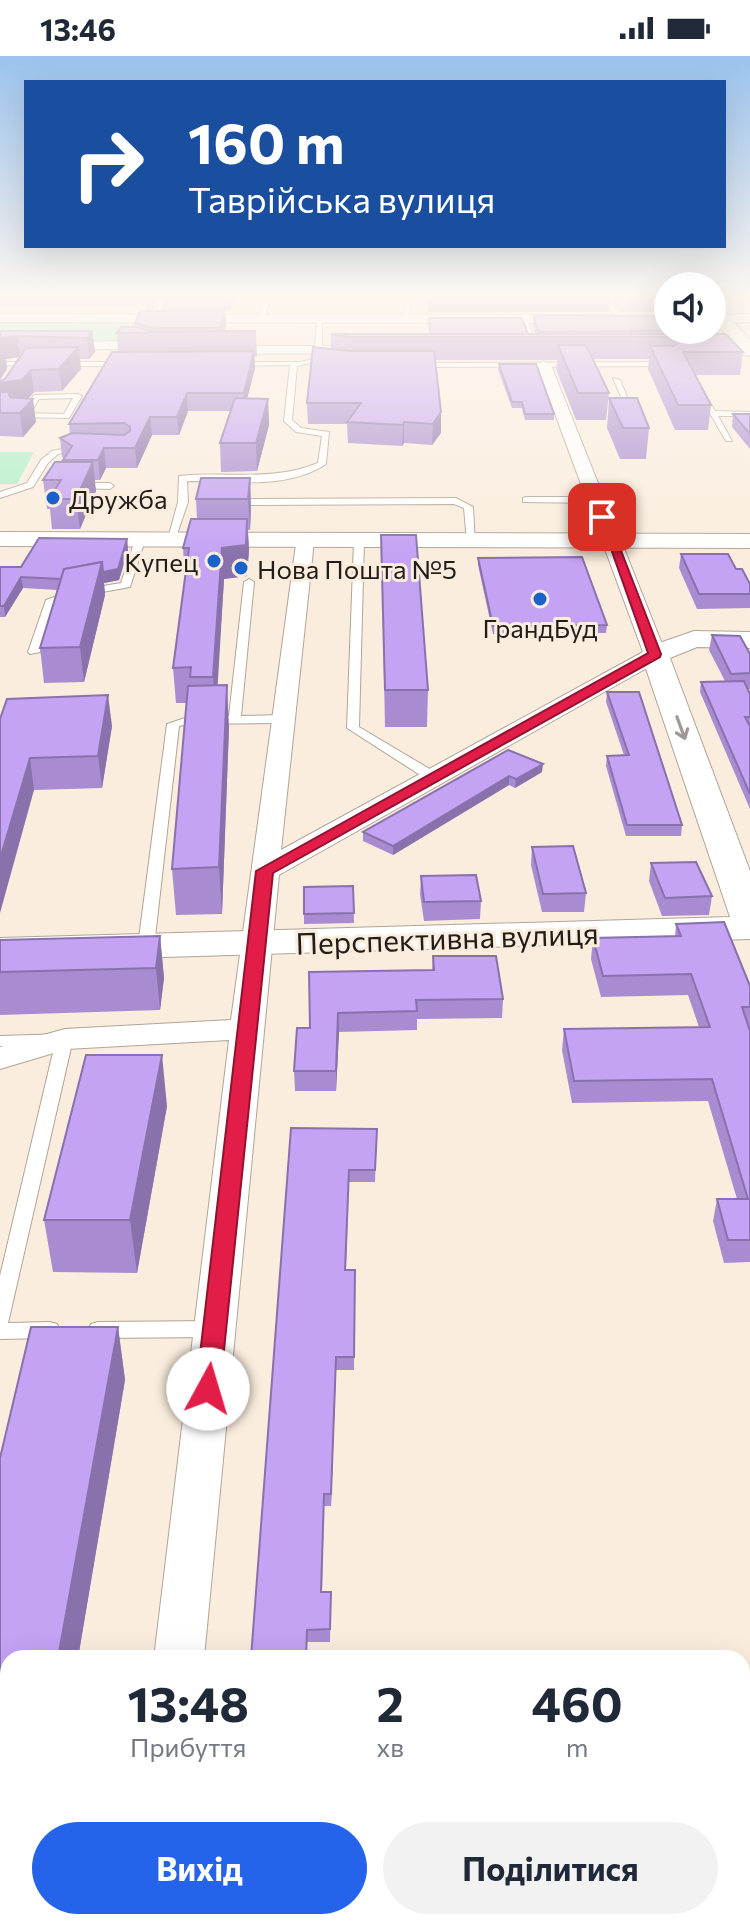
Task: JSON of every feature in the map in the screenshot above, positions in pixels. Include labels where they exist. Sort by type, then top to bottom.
[{"type":"street","points":[[549,381],[655,654],[750,921]]},
{"type":"street","points":[[0,539],[750,541]]},
{"type":"street","points":[[180,1650],[256,942],[304,541]]},
{"type":"street","points":[[265,871],[655,654],[694,639],[750,640]]},
{"type":"street","name":"Перспективна вулиця","points":[[0,950],[750,928]]},
{"type":"street","points":[[0,1058],[65,1039],[247,1029]]},
{"type":"lane","points":[[170,540],[183,502],[182,478],[280,477],[307,472],[322,464],[326,434],[299,430],[288,421],[294,381]]},
{"type":"lane","points":[[617,381],[637,424]]},
{"type":"lane","points":[[693,382],[729,439]]},
{"type":"lane","points":[[0,411],[19,411],[30,407],[37,397],[78,396],[66,416],[22,417],[17,415],[19,411]]},
{"type":"lane","points":[[713,413],[750,414]]},
{"type":"lane","points":[[30,485],[47,456],[55,451],[96,448]]},
{"type":"lane","points":[[0,495],[30,485],[43,485]]},
{"type":"lane","points":[[70,486],[110,486]]},
{"type":"lane","points":[[526,500],[589,489]]},
{"type":"lane","points":[[213,502],[456,501],[468,507],[472,542]]},
{"type":"lane","points":[[183,502],[198,502]]},
{"type":"lane","points":[[34,652],[50,602],[64,594],[105,593],[126,585],[140,540]]},
{"type":"lane","points":[[359,541],[353,728],[433,777]]},
{"type":"lane","points":[[235,720],[249,582]]},
{"type":"lane","points":[[146,946],[173,724],[191,720],[283,719]]},
{"type":"lane","points":[[0,1041],[65,1039],[0,1319]]},
{"type":"lane","points":[[0,1331],[214,1329]]},
{"type":"green space","points":[[0,452],[34,452],[17,484],[0,484]]},
{"type":"building","points":[[94,381],[247,381],[244,393],[187,393],[177,417],[150,417],[135,448],[104,448],[98,460],[63,460],[72,446],[60,438],[72,433],[124,435],[130,427],[124,423],[69,424]]},
{"type":"building","points":[[309,381],[437,381],[441,412],[433,424],[347,422],[361,403],[307,403]]},
{"type":"building","points":[[505,381],[542,381],[554,414],[525,414],[522,402],[512,402]]},
{"type":"building","points":[[573,381],[603,381],[609,393],[578,393]]},
{"type":"building","points":[[667,381],[699,381],[711,405],[678,405]]},
{"type":"building","points":[[0,392],[8,392],[10,397],[33,399],[20,413],[0,413]]},
{"type":"building","points":[[235,398],[268,399],[256,443],[220,443]]},
{"type":"building","points":[[609,398],[637,398],[649,428],[623,428]]},
{"type":"building","points":[[733,414],[750,414],[750,434]]},
{"type":"building","points":[[55,462],[93,462],[76,499],[49,499],[61,480],[43,480]]},
{"type":"building","points":[[201,478],[250,478],[248,499],[196,499]]},
{"type":"building","points":[[191,519],[247,519],[246,545],[222,548],[213,677],[190,677],[191,667],[173,668],[189,548],[183,548]]},
{"type":"building","points":[[381,535],[416,535],[428,690],[385,690]]},
{"type":"building","points":[[39,538],[127,539],[118,569],[103,572],[102,562],[64,569],[61,579],[21,577],[4,606],[0,606],[0,567],[21,567]]},
{"type":"building","points":[[681,554],[728,554],[736,569],[742,569],[750,584],[750,594],[699,594]]},
{"type":"building","name":"ГрандБуд","points":[[582,557],[607,625],[493,626],[478,558]]},
{"type":"building","points":[[102,562],[80,647],[40,648],[64,569]]},
{"type":"building","points":[[712,635],[740,636],[750,654],[750,673],[731,674]]},
{"type":"building","points":[[744,681],[750,694],[750,717],[745,717],[750,726],[750,794],[701,682]]},
{"type":"building","points":[[227,685],[219,867],[172,869],[188,686]]},
{"type":"building","points":[[607,692],[639,692],[682,825],[627,825],[607,756],[629,755]]},
{"type":"building","points":[[108,695],[98,756],[30,758],[0,859],[0,719],[7,699]]},
{"type":"building","points":[[508,750],[543,764],[516,779],[509,776],[393,846],[363,832]]},
{"type":"building","points":[[573,846],[586,893],[543,894],[532,847]]},
{"type":"building","points":[[696,862],[712,896],[665,898],[651,863]]},
{"type":"building","points":[[476,875],[481,901],[424,902],[421,876]]},
{"type":"building","points":[[353,886],[354,913],[304,914],[304,887]]},
{"type":"building","points":[[724,922],[750,986],[750,1007],[742,1007],[750,1031],[750,1240],[728,1240],[717,1199],[748,1199],[712,1079],[574,1081],[564,1029],[710,1027],[691,974],[603,976],[593,938],[681,936],[676,924]]},
{"type":"building","points":[[160,936],[156,968],[0,972],[0,940]]},
{"type":"building","points":[[433,956],[496,956],[503,999],[416,1000],[417,1011],[338,1013],[336,1071],[294,1071],[297,1028],[310,1028],[309,972],[434,970]]},
{"type":"building","points":[[86,1055],[162,1055],[130,1220],[44,1220]]},
{"type":"building","points":[[291,1128],[377,1129],[375,1170],[349,1170],[345,1270],[355,1270],[354,1357],[336,1357],[331,1494],[324,1494],[321,1592],[331,1592],[330,1629],[307,1630],[306,1650],[252,1650]]},
{"type":"building","points":[[31,1327],[118,1327],[59,1650],[0,1650],[0,1458]]},
{"type":"place","name":"Дружба","points":[[53,498]]},
{"type":"place","name":"Купец","points":[[214,561]]},
{"type":"place","name":"Нова Пошта №5","points":[[241,568]]},
{"type":"place","name":"ГрандБуд","points":[[540,599]]},
{"type":"route","points":[[208,1389],[265,871],[655,654],[602,517]]}]
